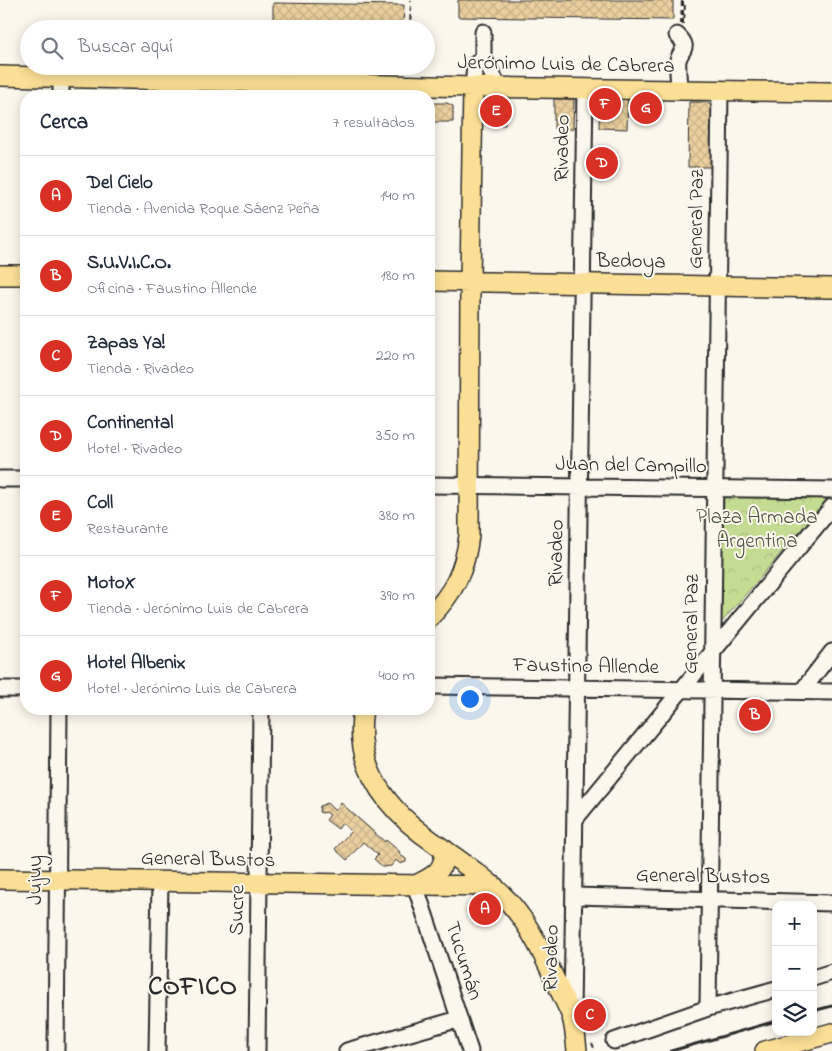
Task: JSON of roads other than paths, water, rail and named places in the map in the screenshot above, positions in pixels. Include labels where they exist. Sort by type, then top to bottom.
[{"type":"main road","name":"Jerónimo Luis de Cabrera","points":[[0,76],[61,87],[270,89],[499,86],[832,92]]},
{"type":"main road","points":[[435,610],[455,584],[466,561],[469,535],[473,87]]},
{"type":"main road","points":[[0,275],[20,275]]},
{"type":"main road","name":"Bedoya","points":[[435,281],[832,288]]},
{"type":"main road","points":[[363,715],[362,739],[365,759],[373,782],[389,804],[413,826],[494,886],[522,918],[547,962],[572,1018],[577,1051]]},
{"type":"main road","name":"General Bustos","points":[[415,885],[436,874],[440,869],[445,850]]},
{"type":"main road","name":"General Bustos","points":[[0,879],[494,886]]},
{"type":"main road","points":[[765,1051],[832,1033]]},
{"type":"street","points":[[483,32],[483,56],[499,86]]},
{"type":"street","points":[[679,90],[678,58],[682,54],[681,35]]},
{"type":"street","points":[[473,87],[475,65],[483,56]]},
{"type":"street","name":"Rivadeo","points":[[572,1018],[585,88]]},
{"type":"street","name":"General Paz","points":[[708,1008],[720,90]]},
{"type":"street","points":[[0,478],[20,479]]},
{"type":"street","name":"Juan del Campillo","points":[[435,485],[832,490]]},
{"type":"street","points":[[576,818],[832,507]]},
{"type":"street","points":[[802,691],[832,652]]},
{"type":"street","name":"Faustino Allende","points":[[435,686],[832,692]]},
{"type":"street","points":[[0,689],[20,689]]},
{"type":"street","name":"Jujuy","points":[[56,1051],[59,715]]},
{"type":"street","name":"Sucre","points":[[257,1051],[261,715]]},
{"type":"street","points":[[158,1051],[160,881]]},
{"type":"street","name":"Tucumán","points":[[415,885],[470,1051]]},
{"type":"street","name":"General Bustos","points":[[574,896],[832,903]]},
{"type":"street","points":[[547,962],[554,965],[562,965],[569,960],[573,953]]},
{"type":"street","points":[[817,977],[832,972]]},
{"type":"street","points":[[614,1041],[708,1008],[772,990]]},
{"type":"street","points":[[347,1051],[459,1019]]},
{"type":"railway","points":[[817,1010],[832,1006]]},
{"type":"railway","points":[[671,1051],[772,1022]]},
{"type":"place","name":"MotoX","points":[[605,104]]},
{"type":"place","name":"Hotel Albenix","points":[[646,108]]},
{"type":"place","name":"Coll","points":[[496,111]]},
{"type":"place","name":"Continental","points":[[602,163]]},
{"type":"place","name":"S.U.V.I.C.O.","points":[[755,715]]},
{"type":"place","name":"Del Cielo","points":[[485,909]]},
{"type":"place","name":"Zapas Ya!","points":[[590,1015]]},
{"type":"district","name":"COFICO","points":[[193,988]]},
{"type":"park label","name":"Plaza Armada Argentina","points":[[757,530]]}]
